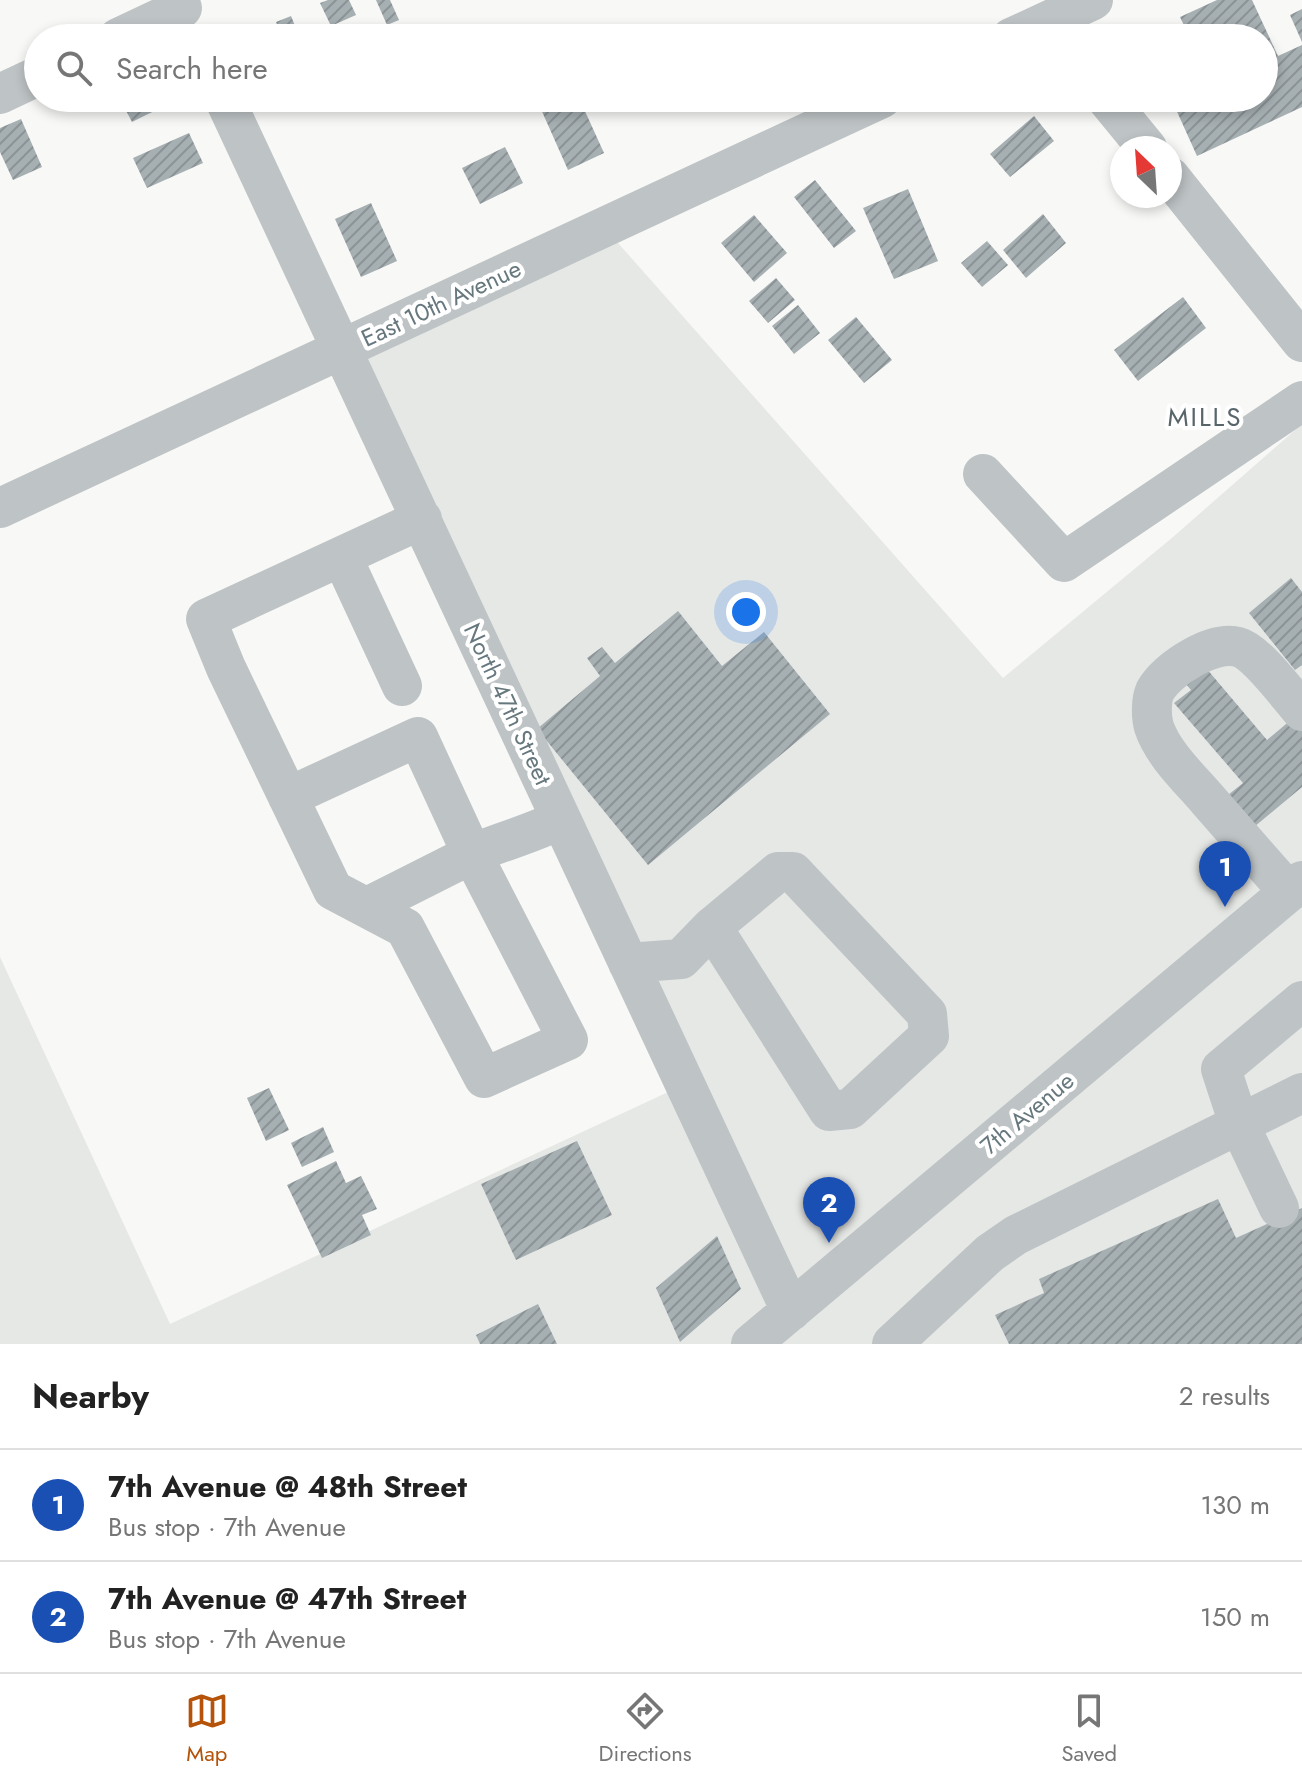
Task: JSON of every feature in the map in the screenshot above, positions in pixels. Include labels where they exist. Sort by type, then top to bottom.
[{"type":"street","points":[[1061,24],[1093,0]]},
{"type":"street","points":[[159,24],[185,15]]},
{"type":"street","points":[[0,94],[24,83]]},
{"type":"street","name":"North 47th Street","points":[[231,112],[791,1311]]},
{"type":"street","name":"East 10th Avenue","points":[[0,508],[852,112]]},
{"type":"street","points":[[1117,112],[1137,136]]},
{"type":"street","points":[[1182,192],[1302,342]]},
{"type":"street","points":[[983,474],[1064,562],[1302,401]]},
{"type":"street","points":[[288,797],[418,737],[472,854],[568,1040],[484,1078],[405,928],[333,890],[288,797],[226,668],[206,619],[422,519]]},
{"type":"street","points":[[342,557],[402,686]]},
{"type":"street","points":[[1295,887],[1192,782],[1161,743],[1153,725],[1152,708],[1155,691],[1195,655],[1236,646],[1249,652],[1302,711]]},
{"type":"street","points":[[367,907],[472,854],[502,841],[533,833],[561,819]]},
{"type":"street","points":[[628,963],[681,959],[712,927],[778,872],[793,872],[927,1014],[929,1036],[850,1109],[829,1111],[712,927]]},
{"type":"street","name":"7th Avenue","points":[[751,1344],[1295,887]]},
{"type":"street","points":[[1279,1208],[1239,1124],[1221,1069],[1302,1001]]},
{"type":"street","points":[[892,1344],[990,1253],[1016,1235],[1302,1093]]},
{"type":"shaded area","points":[[603,226],[1003,678],[1173,537],[1302,424],[1302,868],[787,1302],[347,341]]},
{"type":"shaded area","points":[[1302,886],[1302,1344],[755,1344]]},
{"type":"shaded area","points":[[0,957],[170,1324],[679,1087],[786,1312],[748,1344],[0,1344]]},
{"type":"building","points":[[349,0],[356,15],[330,24],[320,3]]},
{"type":"building","points":[[376,0],[390,0],[399,20],[387,24]]},
{"type":"building","points":[[1217,0],[1252,0],[1263,24],[1183,24],[1180,17]]},
{"type":"building","points":[[1302,9],[1302,42],[1290,15]]},
{"type":"building","points":[[291,16],[294,24],[277,24]]},
{"type":"building","points":[[1302,45],[1302,107],[1197,156],[1177,112],[1278,112],[1278,56]]},
{"type":"building","points":[[127,112],[152,112],[132,122]]},
{"type":"building","points":[[542,112],[585,112],[604,153],[568,170]]},
{"type":"building","points":[[1034,116],[1054,141],[1010,177],[990,154]]},
{"type":"building","points":[[21,119],[42,167],[13,180],[0,152],[0,128]]},
{"type":"building","points":[[189,133],[203,163],[147,188],[133,158]]},
{"type":"building","points":[[505,147],[523,183],[480,204],[462,168]]},
{"type":"building","points":[[815,180],[856,231],[834,248],[794,197]]},
{"type":"building","points":[[908,189],[938,261],[894,279],[863,208]]},
{"type":"building","points":[[371,203],[397,261],[361,277],[335,219]]},
{"type":"building","points":[[1043,214],[1066,243],[1026,278],[1003,250]]},
{"type":"building","points":[[754,215],[787,253],[754,282],[721,243]]},
{"type":"building","points":[[987,241],[1008,265],[982,287],[961,263]]},
{"type":"building","points":[[776,278],[795,300],[768,323],[749,301]]},
{"type":"building","points":[[1183,297],[1206,328],[1138,381],[1114,350]]},
{"type":"building","points":[[798,305],[820,333],[794,354],[772,326]]},
{"type":"building","points":[[856,317],[892,360],[864,383],[828,340]]},
{"type":"building","points":[[1291,578],[1302,592],[1302,665],[1295,670],[1249,613]]},
{"type":"building","points":[[678,611],[722,666],[764,632],[830,714],[648,865],[537,729],[600,676],[587,658],[602,647],[615,663]]},
{"type":"building","points":[[1206,668],[1267,740],[1298,714],[1302,719],[1302,787],[1254,827],[1228,795],[1243,783],[1174,703],[1191,690],[1186,684]]},
{"type":"building","points":[[269,1088],[289,1130],[266,1141],[247,1098]]},
{"type":"building","points":[[323,1127],[334,1152],[302,1167],[291,1143]]},
{"type":"building","points":[[577,1141],[612,1215],[516,1260],[481,1184]]},
{"type":"building","points":[[336,1161],[346,1183],[361,1176],[377,1209],[362,1215],[371,1235],[322,1258],[287,1185]]},
{"type":"building","points":[[1218,1199],[1236,1238],[1302,1208],[1302,1344],[1009,1344],[995,1315],[1044,1293],[1039,1279]]},
{"type":"building","points":[[717,1236],[741,1289],[680,1342],[656,1288]]},
{"type":"building","points":[[538,1304],[557,1344],[480,1344],[476,1335]]},
{"type":"place","name":"7th Avenue @ 48th Street","points":[[1225,907]]},
{"type":"place","name":"7th Avenue @ 47th Street","points":[[829,1243]]},
{"type":"district","name":"MILLS","points":[[1205,417]]}]
